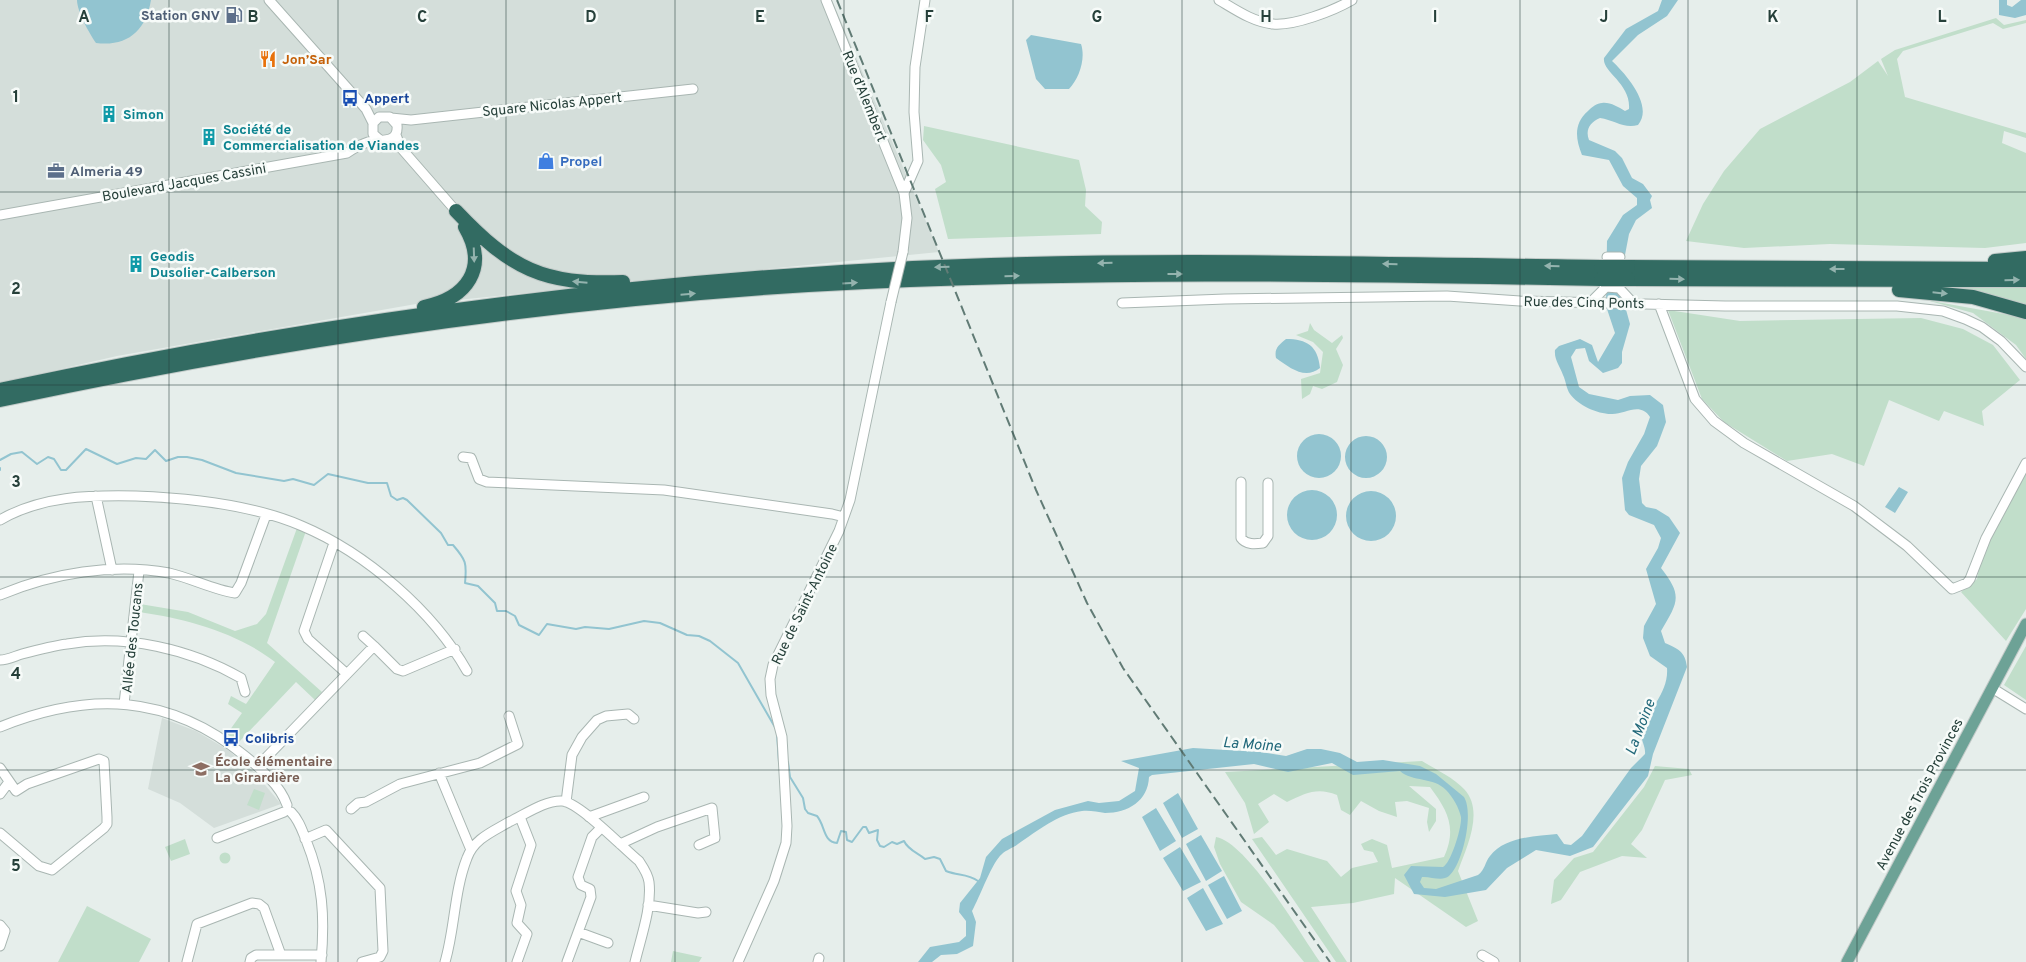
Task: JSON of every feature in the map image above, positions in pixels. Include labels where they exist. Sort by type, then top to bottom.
[{"type":"highway","points":[[456,211],[480,237],[501,254],[518,265],[548,277],[589,283],[687,278],[698,282]]},
{"type":"highway","points":[[362,323],[369,317],[445,301],[461,291],[471,277],[475,258],[472,239],[456,211]]},
{"type":"highway","points":[[1886,269],[1894,265],[1981,262],[2026,258]]},
{"type":"highway","points":[[0,390],[177,354],[362,323],[493,305],[698,282],[912,268],[1120,262],[1604,272],[1840,281],[2026,280]]},
{"type":"highway","points":[[1624,273],[2026,268]]},
{"type":"highway","points":[[0,400],[198,360],[371,332],[561,307],[743,290],[965,278],[1138,274],[1604,272]]},
{"type":"highway","points":[[1840,281],[1849,287],[1922,291],[1973,298],[2026,312]]},
{"type":"main road","name":"Avenue des Trois Provinces","points":[[1847,962],[2026,623]]},
{"type":"street","points":[[269,0],[366,109],[374,136],[401,148]]},
{"type":"street","name":"Rue d’Alembert","points":[[826,0],[904,193]]},
{"type":"street","points":[[904,193],[918,161],[914,112],[915,67],[925,0]]},
{"type":"street","points":[[1219,0],[1243,14],[1274,24],[1310,17],[1332,10],[1352,0]]},
{"type":"street","name":"Square Nicolas Appert","points":[[366,109],[387,117],[411,120],[693,89]]},
{"type":"street","points":[[366,143],[372,127],[387,117],[397,125],[396,133],[401,148],[456,211]]},
{"type":"street","points":[[384,141],[411,120]]},
{"type":"street","name":"Boulevard Jacques Cassini","points":[[0,216],[347,153],[366,143],[384,141]]},
{"type":"street","name":"Rue de Saint-Antoine","points":[[738,962],[774,882],[786,843],[788,826],[782,737],[771,695],[770,679],[778,654],[818,576],[844,517],[854,482],[903,252],[906,218],[904,193]]},
{"type":"street","points":[[1588,302],[1604,272],[1624,273],[1637,303]]},
{"type":"street","name":"Rue des Cinq Ponts","points":[[1122,303],[1225,299],[1430,296],[1659,304],[1897,306],[1943,312],[1982,327],[2001,341],[2026,367]]},
{"type":"street","points":[[1659,304],[1695,399],[1714,421],[1744,443],[1854,506],[1907,546],[1952,589],[1967,583],[1970,579],[1986,538],[2026,463]]},
{"type":"street","points":[[463,457],[471,458],[479,479],[487,482],[664,490],[844,517]]},
{"type":"street","points":[[1241,482],[1241,538],[1248,543],[1255,544],[1263,544],[1268,536],[1268,483]]},
{"type":"street","points":[[96,496],[112,570]]},
{"type":"street","points":[[0,520],[27,507],[78,497],[96,496],[186,500],[266,515],[302,526],[334,543],[377,571],[398,589],[422,611],[454,649],[467,671]]},
{"type":"street","points":[[0,595],[25,585],[53,578],[112,570],[168,573],[235,593],[241,584],[266,515]]},
{"type":"street","points":[[334,543],[304,631],[308,639],[347,674]]},
{"type":"street","name":"Allée des Toucans","points":[[124,704],[139,571]]},
{"type":"street","points":[[363,636],[397,669],[403,671],[454,649]]},
{"type":"street","points":[[0,660],[69,643],[96,641],[131,643],[174,650],[226,669],[241,678],[245,692]]},
{"type":"street","points":[[258,766],[374,646]]},
{"type":"street","points":[[1992,688],[2026,709]]},
{"type":"street","points":[[0,727],[37,713],[75,704],[124,704],[174,715],[197,724],[221,738],[258,766],[274,784],[305,839],[318,875],[324,920],[322,959],[281,955],[256,955],[251,958],[250,962]]},
{"type":"street","points":[[566,802],[572,754],[582,737],[597,720],[606,716],[628,714],[634,719]]},
{"type":"street","points":[[351,809],[358,803],[366,802],[400,784],[480,763],[518,744],[509,716]]},
{"type":"street","points":[[0,768],[16,791],[27,784],[99,760],[104,761],[107,824],[52,870],[39,866],[0,833]]},
{"type":"street","points":[[442,773],[472,847]]},
{"type":"street","points":[[0,794],[8,782]]},
{"type":"street","points":[[589,817],[644,797]]},
{"type":"street","points":[[445,962],[462,874],[472,847],[487,834],[520,817],[550,803],[566,802],[581,810],[639,861],[646,871],[649,882],[648,905],[635,962]]},
{"type":"street","points":[[620,844],[657,827],[712,808],[715,838],[699,845]]},
{"type":"street","points":[[217,838],[287,810]]},
{"type":"street","points":[[516,962],[527,934],[517,923],[522,905],[516,891],[532,845],[520,817]]},
{"type":"street","points":[[567,962],[591,897],[590,889],[581,885],[578,877],[592,837],[601,828]]},
{"type":"street","points":[[305,839],[326,830],[380,888],[383,951],[380,957],[362,962]]},
{"type":"street","points":[[187,962],[197,924],[252,903],[259,904],[264,908],[281,955]]},
{"type":"street","points":[[648,905],[698,913],[706,912]]},
{"type":"street","points":[[0,925],[5,931],[0,946]]},
{"type":"street","points":[[578,932],[608,943]]},
{"type":"street","points":[[1482,956],[1494,962]]},
{"type":"shaded area","points":[[0,0],[832,0],[939,252],[416,304],[117,356],[0,383]]},
{"type":"shaded area","name":"École élémentaire La Girardière","points":[[162,718],[196,731],[228,750],[255,773],[281,804],[214,828],[180,803],[148,789]]},
{"type":"green space","points":[[1996,18],[2004,25],[2026,20],[2026,23],[2003,29],[1993,23],[1903,51],[1897,59],[1905,97],[2026,133],[2026,138],[2004,131],[2002,143],[2026,153],[2026,243],[1985,248],[1830,244],[1744,248],[1686,241],[1703,204],[1724,171],[1760,129],[1850,82],[1878,61],[1888,76],[1881,59],[1895,50]]},
{"type":"green space","points":[[924,126],[1079,160],[1086,190],[1085,206],[1102,222],[1101,234],[948,239],[935,189],[946,182],[941,165],[923,140]]},
{"type":"green space","points":[[2026,285],[2026,306],[1950,288]]},
{"type":"green space","points":[[1926,300],[2026,318],[2026,359],[2016,345],[1973,313]]},
{"type":"green space","points":[[1668,310],[1740,321],[1921,318],[1963,329],[1993,345],[2020,380],[1982,411],[1984,426],[1944,411],[1939,421],[1889,400],[1864,466],[1832,454],[1787,461],[1724,422],[1702,399]]},
{"type":"green space","points":[[1310,323],[1314,330],[1332,343],[1342,335],[1343,338],[1336,349],[1343,365],[1337,382],[1322,389],[1313,386],[1310,394],[1302,399],[1301,379],[1320,373],[1323,352],[1313,342],[1296,335],[1308,331]]},
{"type":"green space","points":[[2026,470],[2026,609],[2006,641],[1961,592],[1977,579],[1981,559],[1993,532]]},
{"type":"green space","points":[[297,528],[306,531],[267,643],[322,692],[315,700],[296,682],[239,742],[227,734],[242,713],[228,704],[231,696],[246,704],[275,662],[244,643],[210,628],[139,612],[140,604],[188,612],[235,631],[257,624],[266,614]]},
{"type":"green space","points":[[2026,646],[2026,700],[2004,685]]},
{"type":"green space","points":[[1422,761],[1455,781],[1470,798],[1473,808],[1472,830],[1458,871],[1478,921],[1466,927],[1395,878],[1394,894],[1353,903],[1311,907],[1347,962],[1336,962],[1252,839],[1262,837],[1276,855],[1287,849],[1327,861],[1341,877],[1352,868],[1378,862],[1373,852],[1364,850],[1361,844],[1372,839],[1387,845],[1392,868],[1444,857],[1448,847],[1450,828],[1449,820],[1442,804],[1430,787],[1409,786],[1436,809],[1436,821],[1429,832],[1427,822],[1429,808],[1407,801],[1395,802],[1397,817],[1379,811],[1361,801],[1350,815],[1341,810],[1337,795],[1323,791],[1312,792],[1287,802],[1274,794],[1258,804],[1269,822],[1254,834],[1245,803],[1225,772]]},
{"type":"green space","points":[[1655,766],[1689,769],[1692,775],[1665,780],[1642,830],[1631,844],[1647,858],[1622,856],[1580,872],[1561,900],[1551,904],[1554,880],[1574,858],[1593,852],[1644,787]]},
{"type":"green space","points":[[254,789],[265,793],[259,810],[247,805]]},
{"type":"green space","points":[[1216,837],[1229,843],[1258,872],[1320,962],[1304,962],[1274,925],[1241,902],[1220,864],[1214,847]]},
{"type":"green space","points":[[185,839],[190,854],[171,861],[165,847]]},
{"type":"green space","points":[[225,852],[231,858],[225,864],[219,858]]},
{"type":"green space","points":[[87,906],[151,939],[139,962],[58,962]]},
{"type":"green space","points":[[673,951],[702,957],[699,962],[671,962]]},
{"type":"water","points":[[77,0],[151,0],[145,20],[133,35],[107,44],[96,43],[81,16]]},
{"type":"water","points":[[1662,0],[1678,0],[1667,16],[1638,35],[1612,61],[1631,82],[1640,100],[1643,109],[1638,125],[1628,126],[1600,118],[1591,124],[1588,130],[1589,140],[1615,151],[1622,158],[1632,178],[1643,184],[1652,196],[1650,200],[1652,208],[1636,220],[1629,234],[1625,255],[1625,306],[1630,324],[1622,352],[1622,363],[1618,368],[1603,373],[1589,361],[1585,348],[1576,349],[1571,357],[1579,387],[1589,394],[1618,400],[1630,396],[1650,395],[1663,405],[1666,422],[1657,446],[1641,466],[1639,479],[1642,503],[1646,507],[1656,509],[1669,517],[1680,533],[1661,568],[1673,586],[1676,599],[1661,631],[1665,643],[1683,654],[1687,667],[1653,754],[1648,776],[1593,847],[1570,856],[1536,850],[1507,868],[1486,890],[1445,897],[1414,894],[1404,875],[1411,866],[1443,867],[1449,859],[1455,844],[1461,817],[1449,793],[1435,783],[1411,777],[1400,771],[1353,775],[1332,763],[1288,772],[1254,764],[1152,775],[1149,777],[1148,785],[1141,799],[1129,808],[1105,813],[1085,811],[1073,813],[1048,824],[1004,853],[994,864],[972,911],[976,922],[973,946],[957,954],[941,955],[932,962],[918,962],[930,947],[959,942],[966,936],[966,921],[959,912],[960,903],[980,878],[986,857],[1002,839],[1055,810],[1088,801],[1099,803],[1119,801],[1135,791],[1139,768],[1121,761],[1193,748],[1260,752],[1286,756],[1307,749],[1321,749],[1340,753],[1357,762],[1383,760],[1420,766],[1436,774],[1464,797],[1468,814],[1463,850],[1454,870],[1443,879],[1422,877],[1420,882],[1424,888],[1436,889],[1478,875],[1488,858],[1496,850],[1512,841],[1557,834],[1564,844],[1571,845],[1582,836],[1631,768],[1645,754],[1641,736],[1642,730],[1665,685],[1667,668],[1650,656],[1643,638],[1644,626],[1656,604],[1646,569],[1658,548],[1661,538],[1654,525],[1629,515],[1625,510],[1622,478],[1628,462],[1644,434],[1650,417],[1646,412],[1637,409],[1616,414],[1606,414],[1588,408],[1578,402],[1569,392],[1556,360],[1555,350],[1559,346],[1580,339],[1592,345],[1598,362],[1615,333],[1606,306],[1607,241],[1623,215],[1637,205],[1637,198],[1623,186],[1609,160],[1582,155],[1577,131],[1583,116],[1598,104],[1611,104],[1625,111],[1629,109],[1626,92],[1607,68],[1604,58],[1626,29],[1658,11]]},
{"type":"water","points":[[1999,0],[2007,0],[2007,5],[2012,7],[2021,0],[2026,0],[2026,15],[2015,18],[1999,15]]},
{"type":"water","points":[[1031,35],[1081,44],[1083,56],[1081,68],[1076,80],[1069,89],[1045,89],[1036,79],[1026,40]]},
{"type":"water","points":[[1286,339],[1300,340],[1310,345],[1317,354],[1320,368],[1309,373],[1303,373],[1292,369],[1276,358],[1276,349]]},
{"type":"water","points":[[1315,434],[1323,434],[1335,440],[1341,456],[1335,472],[1323,478],[1315,478],[1303,472],[1297,460],[1297,452],[1303,440]]},
{"type":"water","points":[[1370,436],[1378,439],[1384,445],[1387,457],[1384,469],[1378,475],[1362,478],[1354,475],[1348,469],[1345,453],[1348,445],[1354,439]]},
{"type":"water","points":[[1899,487],[1908,492],[1895,513],[1885,507]]},
{"type":"water","points":[[1312,490],[1322,492],[1330,497],[1335,505],[1337,515],[1335,525],[1330,533],[1322,538],[1312,540],[1302,538],[1294,533],[1289,525],[1287,515],[1289,505],[1294,497],[1302,492]]},
{"type":"water","points":[[1366,491],[1376,491],[1389,498],[1396,511],[1396,521],[1389,534],[1376,541],[1366,541],[1357,537],[1350,530],[1346,521],[1346,511],[1350,502],[1357,495]]},
{"type":"water","points":[[1178,793],[1198,829],[1182,838],[1163,803]]},
{"type":"water","points":[[1156,808],[1176,841],[1160,851],[1142,817]]},
{"type":"water","points":[[1201,835],[1222,871],[1206,881],[1186,844]]},
{"type":"water","points":[[1180,847],[1201,882],[1183,891],[1163,858]]},
{"type":"water","points":[[1224,876],[1242,911],[1227,919],[1208,885]]},
{"type":"water","points":[[1203,888],[1223,924],[1206,931],[1187,898]]},
{"type":"waterway","points":[[0,460],[11,454],[22,452],[37,464],[48,457],[54,459],[61,470],[66,470],[86,449],[117,464],[136,458],[146,459],[155,450],[166,461],[178,457],[187,457],[202,460],[236,473],[284,481],[293,479],[314,485],[328,474],[368,483],[387,483],[391,496],[397,500],[403,498],[407,500],[441,533],[448,545],[453,545],[457,550],[465,562],[465,583],[478,586],[495,603],[497,611],[506,611],[515,616],[519,625],[539,635],[547,624],[576,629],[585,627],[609,629],[644,621],[660,623],[687,635],[699,636],[710,641],[738,663],[776,729]]},
{"type":"waterway","points":[[777,734],[779,762]]},
{"type":"waterway","points":[[788,762],[790,777],[803,798],[805,809],[808,813],[817,816],[829,840],[832,842],[837,843],[841,831],[846,832],[847,840],[852,842],[863,827],[866,827],[869,833],[878,830],[877,840],[880,846],[884,847],[892,842],[897,844],[904,841],[911,849],[925,859],[934,857],[940,859],[946,871],[978,881]]},
{"type":"railway","points":[[837,0],[1036,490],[1087,603],[1123,668],[1330,962]]},
{"type":"place","name":"Station GNV","points":[[234,15]]},
{"type":"place","name":"Jon’Sar","points":[[268,59]]},
{"type":"place","name":"Appert","points":[[350,98]]},
{"type":"place","name":"Simon","points":[[109,114]]},
{"type":"place","name":"Société de Commercialisation de Viandes","points":[[209,137]]},
{"type":"place","name":"Propel","points":[[546,161]]},
{"type":"place","name":"Almeria 49","points":[[56,171]]},
{"type":"place","name":"Geodis Dusolier-Calberson","points":[[136,264]]},
{"type":"place","name":"Colibris","points":[[231,738]]},
{"type":"place","name":"École élémentaire La Girardière","points":[[201,769]]},
{"type":"water label","name":"La Moine","points":[[1640,727]]},
{"type":"water label","name":"La Moine","points":[[1252,744]]}]
